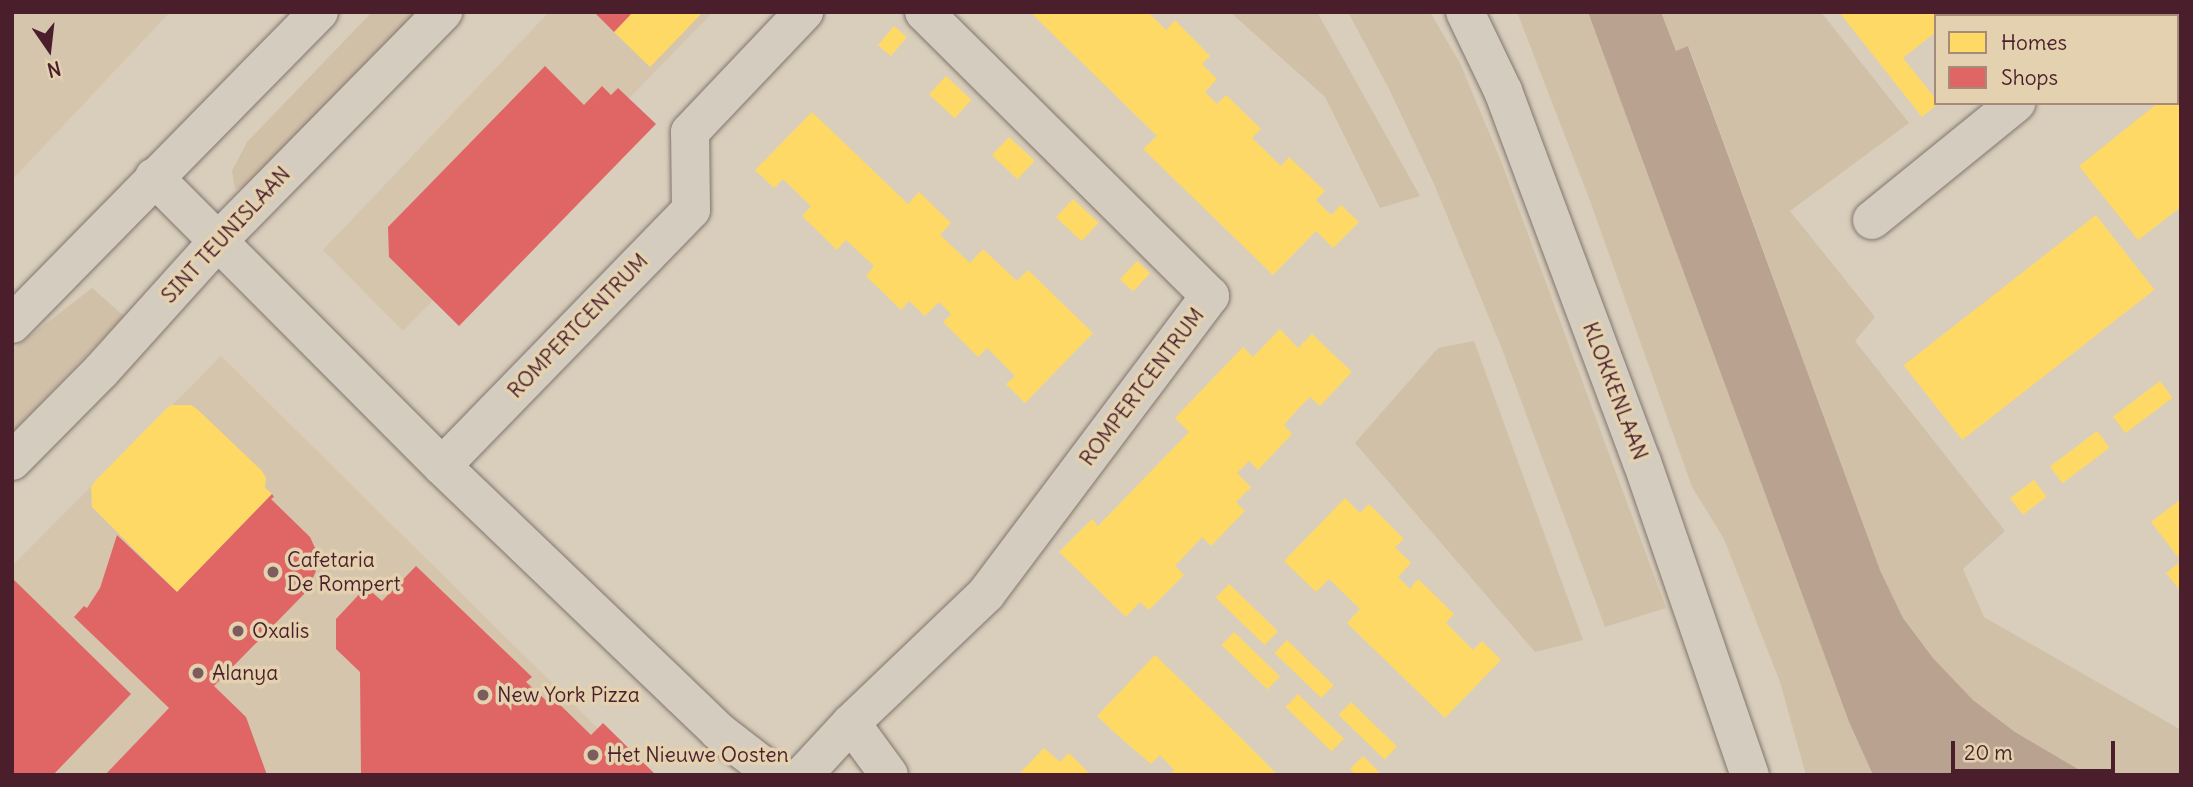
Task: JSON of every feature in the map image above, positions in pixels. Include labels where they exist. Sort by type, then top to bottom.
[{"type":"street","points":[[12,324],[319,12]]},
{"type":"street","name":"SINT TEUNISLAAN","points":[[12,461],[101,371],[219,240],[443,12]]},
{"type":"street","name":"ROMPERTCENTRUM","points":[[442,466],[691,210],[690,132],[804,12]]},
{"type":"street","name":"ROMPERTCENTRUM","points":[[803,775],[851,723],[986,594],[1210,296],[923,12]]},
{"type":"street","name":"KLOKKENLAAN","points":[[1465,12],[1499,80],[1633,437],[1750,775]]},
{"type":"street","points":[[1872,220],[2014,105]]},
{"type":"street","points":[[154,177],[442,466],[718,731],[775,775]]},
{"type":"street","points":[[851,723],[890,775]]},
{"type":"shaded area","points":[[12,12],[170,12],[12,180]]},
{"type":"shaded area","points":[[372,12],[419,12],[249,186],[235,189],[232,171],[247,142]]},
{"type":"shaded area","points":[[549,12],[713,12],[403,331],[323,250]]},
{"type":"shaded area","points":[[1230,12],[1317,12],[1420,196],[1380,208],[1325,97]]},
{"type":"shaded area","points":[[1348,12],[1430,12],[1460,63],[1501,161],[1666,608],[1605,627],[1502,349],[1434,184],[1389,89]]},
{"type":"shaded area","points":[[1517,12],[1588,12],[1849,722],[1873,775],[1806,775],[1780,682],[1724,539],[1692,487],[1589,198]]},
{"type":"shaded area","points":[[1588,12],[1661,12],[1676,51],[1688,46],[1880,570],[1903,618],[1933,658],[1973,700],[2015,732],[2088,775],[1873,775],[1849,722]]},
{"type":"shaded area","points":[[1661,12],[1821,12],[1909,123],[1790,211],[1875,317],[1855,341],[2005,531],[1963,569],[1984,617],[2181,730],[2181,775],[2088,775],[2015,732],[1973,700],[1933,658],[1903,618],[1880,570],[1689,47],[1676,51]]},
{"type":"shaded area","points":[[92,288],[124,316],[12,432],[12,350]]},
{"type":"shaded area","points":[[1474,341],[1583,640],[1535,652],[1355,443],[1438,348]]},
{"type":"shaded area","points":[[221,356],[645,775],[12,775],[12,566]]},
{"type":"building: Homes","points":[[633,12],[703,12],[650,67],[614,32]]},
{"type":"building: Homes","points":[[1030,12],[1148,12],[1166,30],[1175,20],[1210,56],[1202,64],[1217,79],[1205,92],[1217,104],[1226,95],[1261,129],[1252,138],[1281,166],[1289,157],[1325,191],[1316,200],[1331,215],[1341,205],[1359,222],[1333,248],[1316,231],[1273,275],[1143,149],[1157,136]]},
{"type":"building: Homes","points":[[1839,12],[1982,12],[1983,14],[1934,14],[1934,34],[1903,58],[1934,97],[1934,105],[1937,105],[1922,117]]},
{"type":"building: Homes","points":[[894,26],[907,37],[891,56],[878,45]]},
{"type":"building: Homes","points":[[946,76],[972,100],[955,118],[929,94]]},
{"type":"building: Homes","points":[[2181,86],[2181,207],[2138,240],[2079,166],[2155,105],[2179,105]]},
{"type":"building: Homes","points":[[812,112],[908,204],[919,192],[951,223],[940,235],[970,263],[983,249],[1017,281],[1028,270],[1093,333],[1025,403],[1006,384],[1015,376],[987,348],[978,357],[943,322],[951,314],[939,302],[925,316],[909,301],[901,310],[866,276],[874,266],[846,240],[837,250],[802,216],[811,206],[783,179],[774,188],[755,170]]},
{"type":"building: Homes","points":[[1009,137],[1035,161],[1018,179],[992,155]]},
{"type":"building: Homes","points":[[1073,199],[1099,223],[1082,241],[1056,217]]},
{"type":"building: Homes","points":[[2096,215],[2154,290],[1962,440],[1904,365]]},
{"type":"building: Homes","points":[[1137,261],[1150,273],[1133,292],[1120,279]]},
{"type":"building: Homes","points":[[1280,329],[1298,348],[1312,334],[1352,372],[1320,406],[1310,397],[1297,410],[1284,425],[1292,434],[1258,470],[1249,461],[1237,473],[1251,487],[1236,502],[1245,511],[1211,546],[1202,537],[1175,566],[1184,575],[1149,610],[1140,602],[1126,617],[1059,552],[1092,519],[1098,526],[1189,432],[1175,418],[1243,347],[1253,357]]},
{"type":"building: Homes","points":[[2160,381],[2173,398],[2126,433],[2113,417]]},
{"type":"building: Homes","points":[[170,405],[191,405],[197,409],[262,471],[266,478],[265,488],[272,494],[177,592],[92,507],[91,487]]},
{"type":"building: Homes","points":[[2097,431],[2110,448],[2063,483],[2050,467]]},
{"type":"building: Homes","points":[[2034,480],[2047,497],[2023,515],[2010,498]]},
{"type":"building: Homes","points":[[1345,498],[1360,513],[1369,504],[1404,539],[1395,547],[1411,563],[1398,577],[1410,589],[1418,579],[1454,614],[1446,623],[1473,650],[1482,641],[1501,660],[1445,718],[1347,623],[1360,609],[1329,579],[1316,592],[1284,561]]},
{"type":"building: Homes","points":[[2181,499],[2181,561],[2151,522]]},
{"type":"building: Homes","points":[[2181,561],[2181,592],[2166,573]]},
{"type":"building: Homes","points":[[1229,584],[1278,631],[1265,645],[1216,598]]},
{"type":"building: Homes","points":[[1234,632],[1280,676],[1268,689],[1221,645]]},
{"type":"building: Homes","points":[[1287,640],[1334,685],[1321,698],[1274,653]]},
{"type":"building: Homes","points":[[1155,655],[1278,775],[1169,775],[1174,770],[1160,755],[1151,764],[1097,716]]},
{"type":"building: Homes","points":[[1298,694],[1344,738],[1332,751],[1285,707]]},
{"type":"building: Homes","points":[[1351,702],[1397,746],[1385,759],[1338,715]]},
{"type":"building: Homes","points":[[1044,748],[1060,762],[1069,753],[1091,775],[1018,775]]},
{"type":"building: Homes","points":[[1363,756],[1382,775],[1356,775],[1350,769]]},
{"type":"building: Shops","points":[[594,12],[633,12],[614,32]]},
{"type":"building: Shops","points":[[545,66],[584,105],[602,86],[611,95],[618,88],[656,124],[459,326],[389,257],[388,227]]},
{"type":"building: Shops","points":[[272,494],[274,497],[271,499],[310,537],[316,550],[316,571],[307,591],[214,686],[246,717],[267,775],[105,775],[169,708],[74,617],[84,606],[87,608],[100,588],[117,535],[177,592]]},
{"type":"building: Shops","points":[[416,566],[532,677],[526,682],[549,703],[553,698],[591,735],[603,723],[656,775],[361,775],[360,672],[336,649],[336,619],[366,587],[382,601]]},
{"type":"building: Shops","points":[[12,578],[131,694],[53,775],[12,773]]},
{"type":"place","name":"Cafetaria De Rompert","points":[[273,572]]},
{"type":"place","name":"Oxalis","points":[[238,631]]},
{"type":"place","name":"Alanya","points":[[198,673]]},
{"type":"place","name":"New York Pizza","points":[[483,695]]},
{"type":"place","name":"Het Nieuwe Oosten","points":[[593,755]]}]
